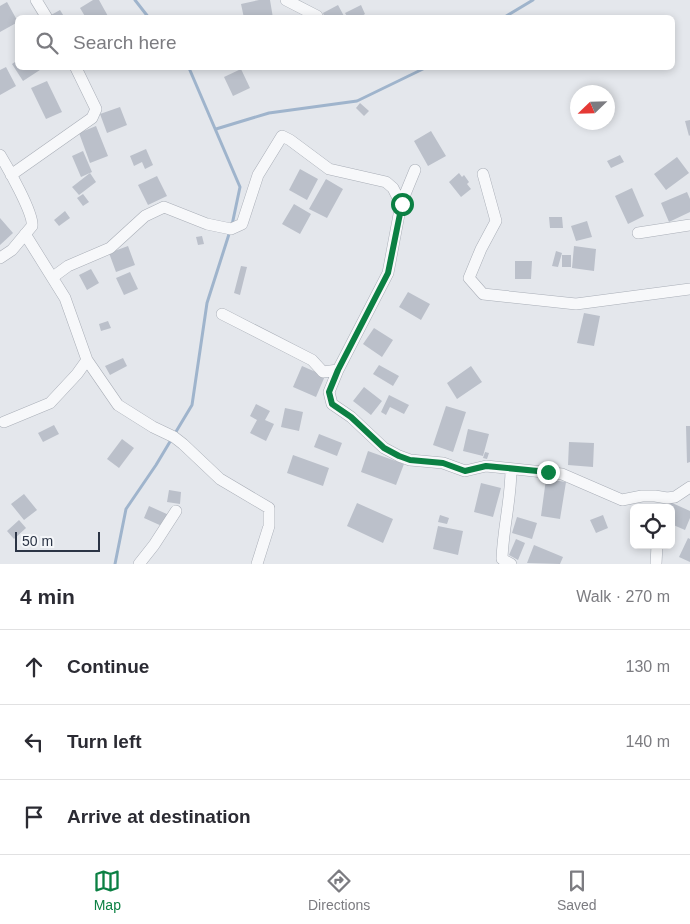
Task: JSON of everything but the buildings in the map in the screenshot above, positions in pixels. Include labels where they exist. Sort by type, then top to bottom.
[{"type":"street","points":[[36,0],[45,15]]},
{"type":"street","points":[[286,0],[316,15]]},
{"type":"street","points":[[11,174],[92,118],[96,108],[77,70]]},
{"type":"street","points":[[52,278],[68,266],[110,248],[145,216],[164,207],[207,224],[231,229],[242,224],[258,175],[282,136],[329,169],[386,182],[393,188],[402,204]]},
{"type":"street","points":[[0,155],[32,216],[32,226],[12,250],[0,258]]},
{"type":"street","points":[[415,170],[402,204],[388,273],[338,370],[329,392],[332,404],[351,417],[384,448],[410,460],[443,463],[465,471],[486,466],[562,474],[622,500],[642,496],[655,496],[665,503],[690,487]]},
{"type":"street","points":[[483,174],[496,220],[469,278],[483,294],[576,304],[690,289]]},
{"type":"street","points":[[638,233],[690,225]]},
{"type":"street","points":[[25,234],[65,298],[87,360],[118,405],[153,427],[174,437],[220,479],[269,508],[269,526],[257,564]]},
{"type":"street","points":[[222,314],[312,360],[323,372],[338,370]]},
{"type":"street","points":[[4,422],[50,403],[77,374],[87,360]]},
{"type":"street","points":[[511,469],[511,490],[502,540],[502,559],[511,564]]},
{"type":"street","points":[[139,564],[159,539],[176,511]]},
{"type":"street","points":[[656,549],[656,564]]},
{"type":"waterway","points":[[135,0],[147,15]]},
{"type":"waterway","points":[[508,15],[533,0]]},
{"type":"waterway","points":[[190,70],[240,187],[232,225]]},
{"type":"waterway","points":[[216,129],[269,113],[357,101],[421,70]]},
{"type":"waterway","points":[[115,564],[126,509],[156,465],[192,405],[207,303],[230,231]]},
{"type":"route","points":[[402,204],[388,273],[338,370],[329,392],[332,404],[351,417],[384,448],[410,460],[443,463],[465,471],[491,466],[548,472]]}]
